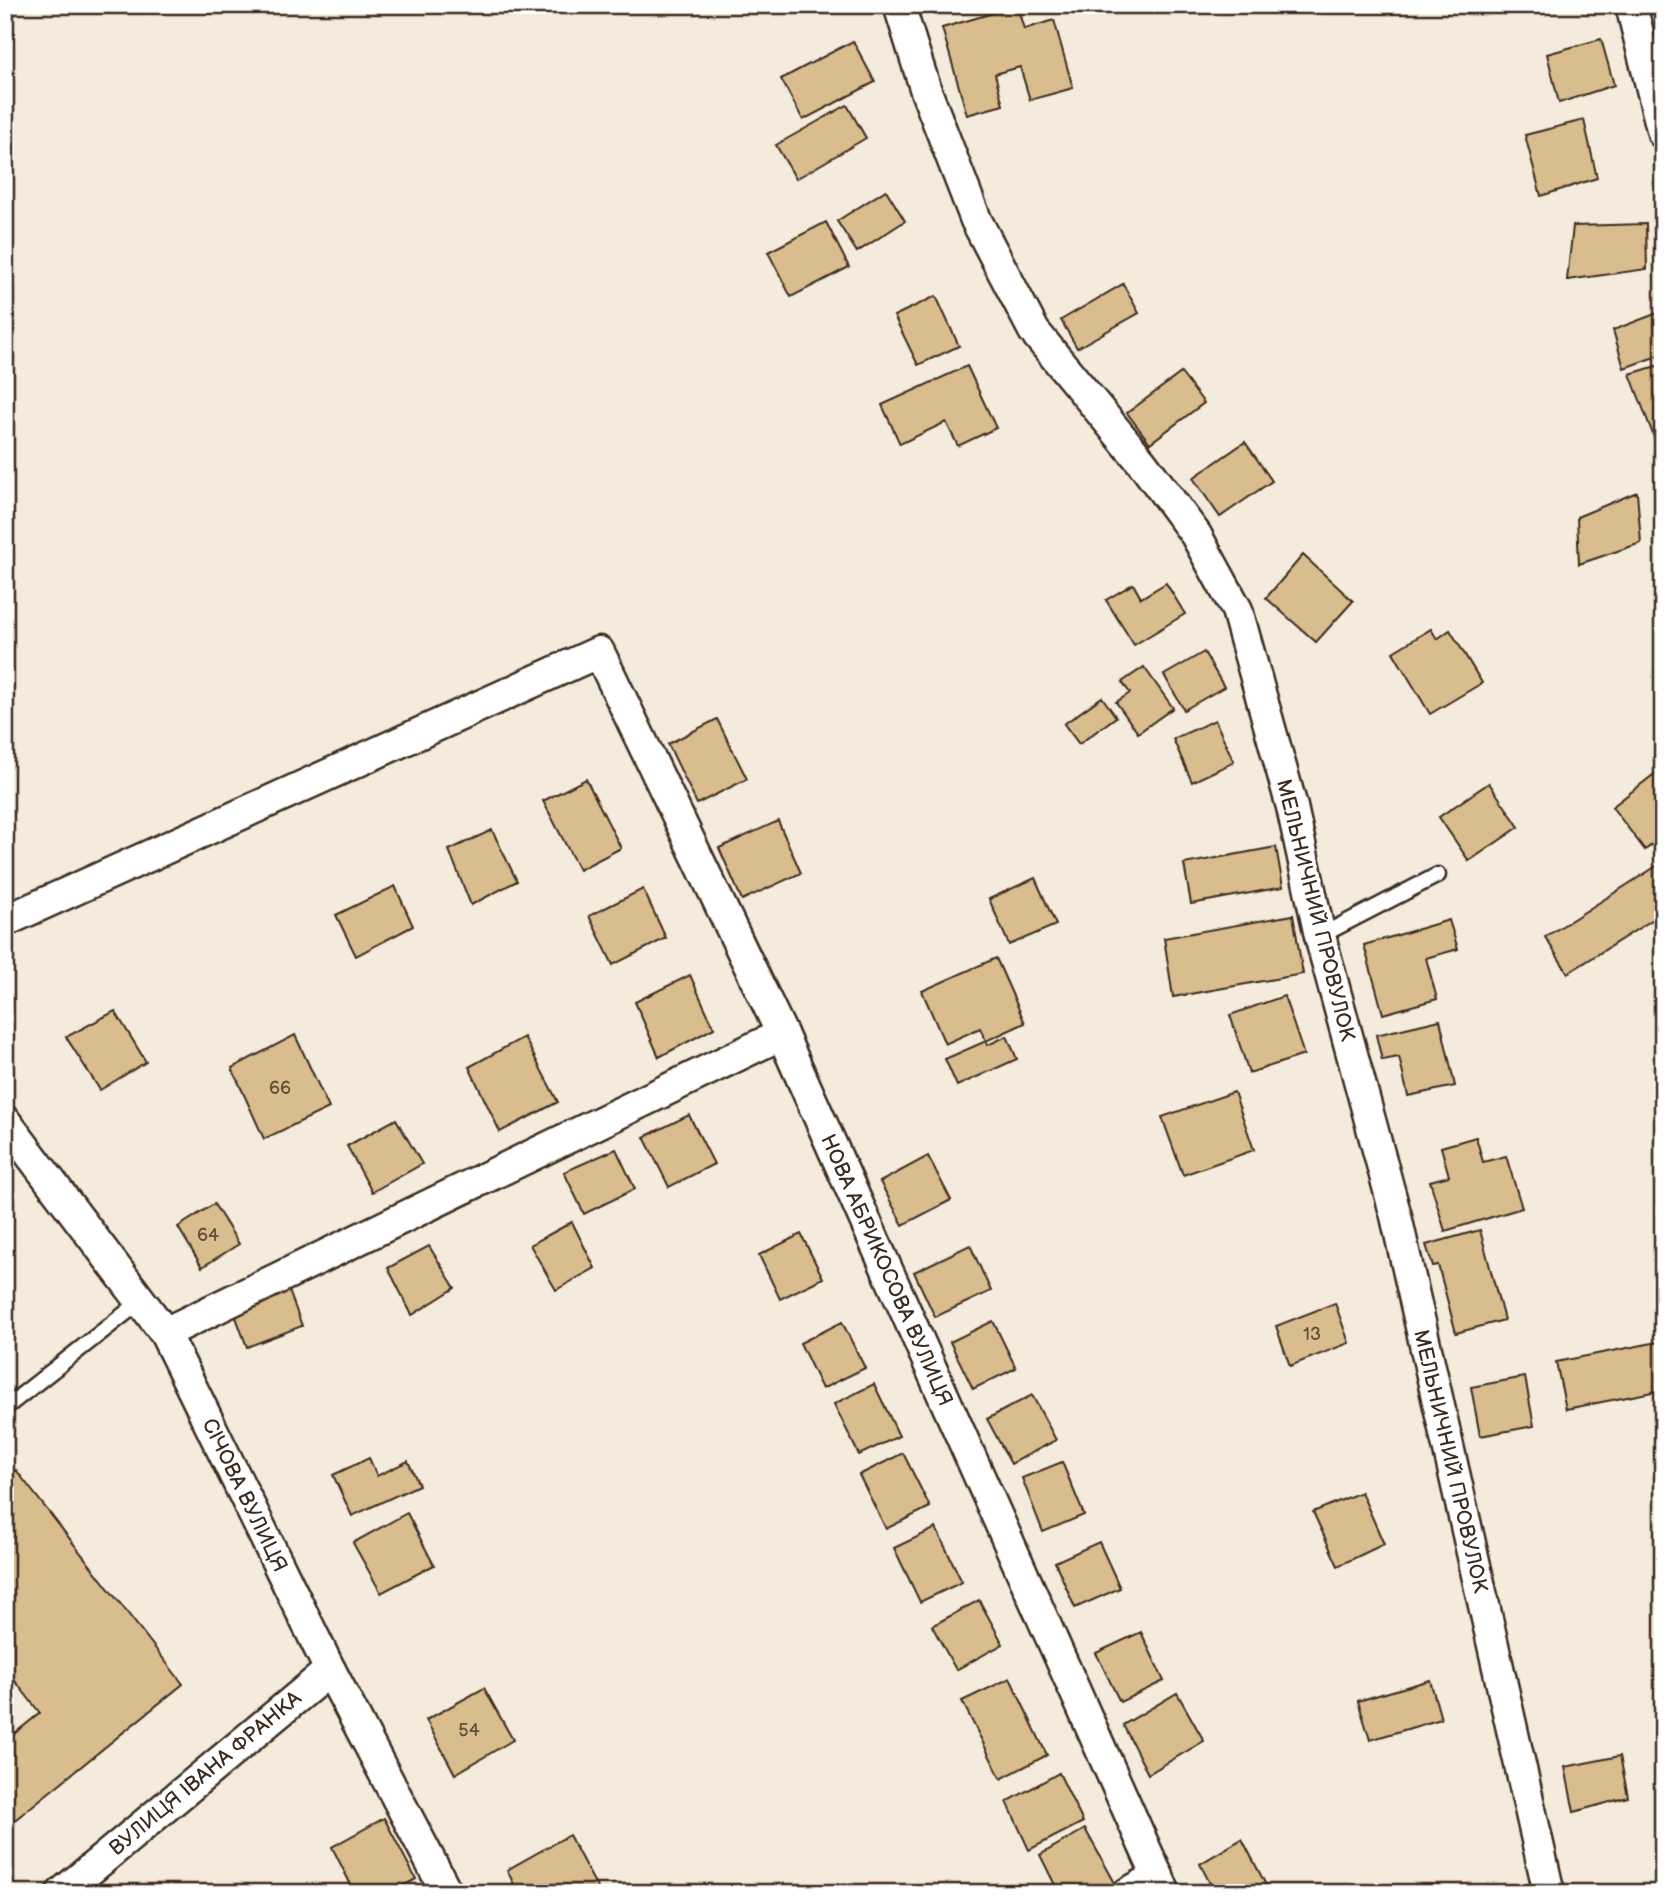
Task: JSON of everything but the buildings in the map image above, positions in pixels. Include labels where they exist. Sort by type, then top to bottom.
[{"type":"street","name":"МЕЛЬНИЧНИЙ ПРОВУЛОК","points":[[899,5],[926,91],[976,220],[1034,331],[1141,461],[1196,536],[1237,610],[1292,807],[1320,936],[1396,1216],[1549,1893]]},
{"type":"street","points":[[1631,5],[1663,132]]},
{"type":"street","name":"НОВА АБРИКОСОВА ВУЛИЦЯ","points":[[5,921],[599,652],[782,1034],[1161,1884]]},
{"type":"street","points":[[165,1333],[782,1034]]},
{"type":"street","name":"СІЧОВА ВУЛИЦЯ","points":[[5,1121],[165,1333],[330,1670],[447,1893]]},
{"type":"street","name":"ВУЛИЦЯ ІВАНА ФРАНКА","points":[[77,1888],[330,1670]]},
{"type":"street","points":[[1128,1893],[1161,1884]]},
{"type":"lane","points":[[1320,936],[1438,875]]},
{"type":"lane","points":[[5,1408],[141,1301]]}]
